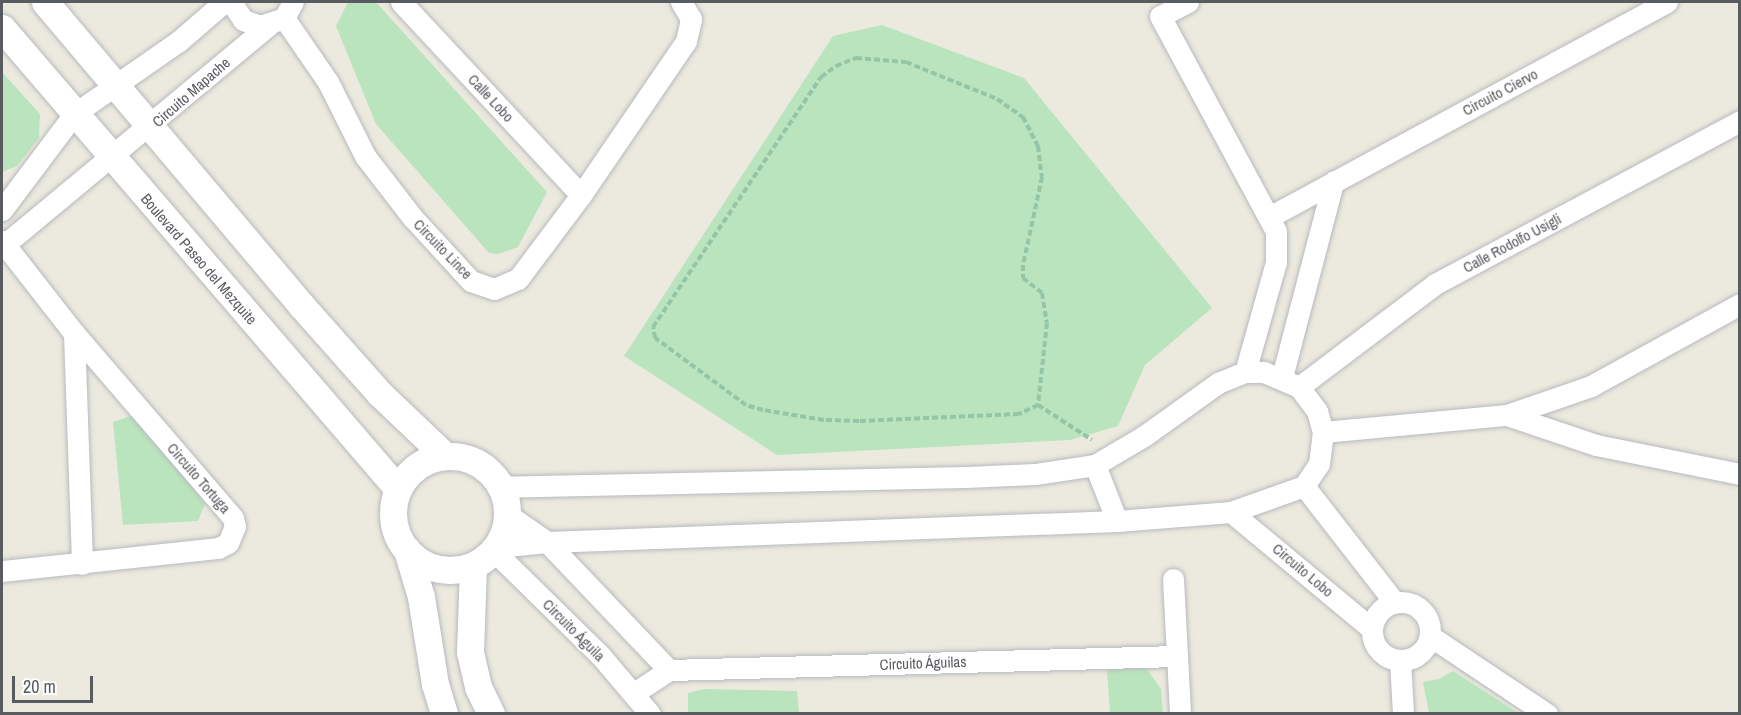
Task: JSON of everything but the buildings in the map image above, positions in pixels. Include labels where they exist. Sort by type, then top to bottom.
[{"type":"street","points":[[45,2],[363,376],[444,455],[478,462],[502,487],[508,515],[488,555],[470,652],[478,687],[491,714]]},
{"type":"street","points":[[2,210],[74,114],[179,41],[224,2]]},
{"type":"street","points":[[231,2],[243,20],[282,15]]},
{"type":"street","name":"Calle Lobo","points":[[401,2],[581,195]]},
{"type":"street","name":"Circuito Lince","points":[[282,15],[328,82],[365,156],[413,218],[471,281],[494,289],[518,279],[581,195],[686,41],[691,19],[681,2]]},
{"type":"street","points":[[1188,2],[1160,16],[1271,216],[1276,231],[1276,262],[1245,372]]},
{"type":"street","name":"Circuito Ciervo","points":[[1271,216],[1667,2]]},
{"type":"street","name":"Circuito Mapache","points":[[112,157],[152,126],[282,15]]},
{"type":"street","name":"Boulevard Paseo del Mezquite","points":[[2,28],[398,489]]},
{"type":"street","name":"Calle Rodolfo Usigli","points":[[1290,382],[1435,285],[1740,121]]},
{"type":"street","name":"Circuito Tortuga","points":[[2,571],[218,548],[228,543],[235,526],[233,518],[74,333],[3,243],[112,157]]},
{"type":"street","points":[[1290,382],[1333,182]]},
{"type":"street","points":[[1323,432],[1507,415],[1591,386],[1740,304]]},
{"type":"street","points":[[74,333],[82,564]]},
{"type":"street","points":[[407,550],[437,569],[547,542],[1117,521],[1231,512],[1304,486],[1319,464],[1323,432],[1317,411],[1290,382],[1245,372],[1218,382],[1116,455],[1095,465],[1035,474],[966,477],[502,487]]},
{"type":"street","points":[[1507,415],[1596,445],[1740,474]]},
{"type":"street","points":[[444,455],[416,466],[398,489],[393,521],[407,550],[420,597],[442,707],[478,687]]},
{"type":"street","points":[[1095,465],[1117,521]]},
{"type":"street","points":[[1304,486],[1395,603]]},
{"type":"street","name":"Circuito Lobo","points":[[1231,512],[1372,629],[1373,639],[1383,654],[1400,660]]},
{"type":"street","points":[[508,515],[547,542],[669,670],[634,693]]},
{"type":"street","name":"Circuito Águila","points":[[488,555],[634,693],[650,714]]},
{"type":"street","points":[[1173,579],[1180,714]]},
{"type":"street","points":[[1372,629],[1377,615],[1395,603],[1414,605],[1428,618],[1430,636],[1416,656],[1400,660],[1403,714]]},
{"type":"street","points":[[1430,636],[1547,714]]},
{"type":"street","name":"Circuito Águilas","points":[[669,670],[1177,656]]},
{"type":"path","points":[[856,58],[906,62],[997,99],[1023,117],[1038,146],[1042,177],[1023,265],[1023,278],[1042,293],[1047,323],[1038,405],[1019,414],[859,421],[773,412],[746,405],[656,338],[653,327],[821,77],[836,66],[856,58]]},
{"type":"path","points":[[1038,405],[1116,455]]},
{"type":"green space","points":[[348,2],[376,2],[547,192],[518,247],[498,254],[489,253],[376,124],[336,26]]},
{"type":"green space","points":[[882,25],[1024,78],[1212,308],[1145,365],[1118,426],[1070,440],[777,455],[624,356],[833,36]]},
{"type":"green space","points":[[2,72],[40,114],[39,138],[17,166],[2,172]]},
{"type":"green space","points":[[137,414],[205,504],[198,521],[123,525],[113,422]]},
{"type":"green space","points":[[1146,668],[1161,689],[1163,713],[1110,713],[1107,670]]},
{"type":"green space","points":[[1453,671],[1518,713],[1429,713],[1423,682],[1439,679]]},
{"type":"green space","points":[[705,689],[797,691],[799,713],[688,713],[688,693]]}]
